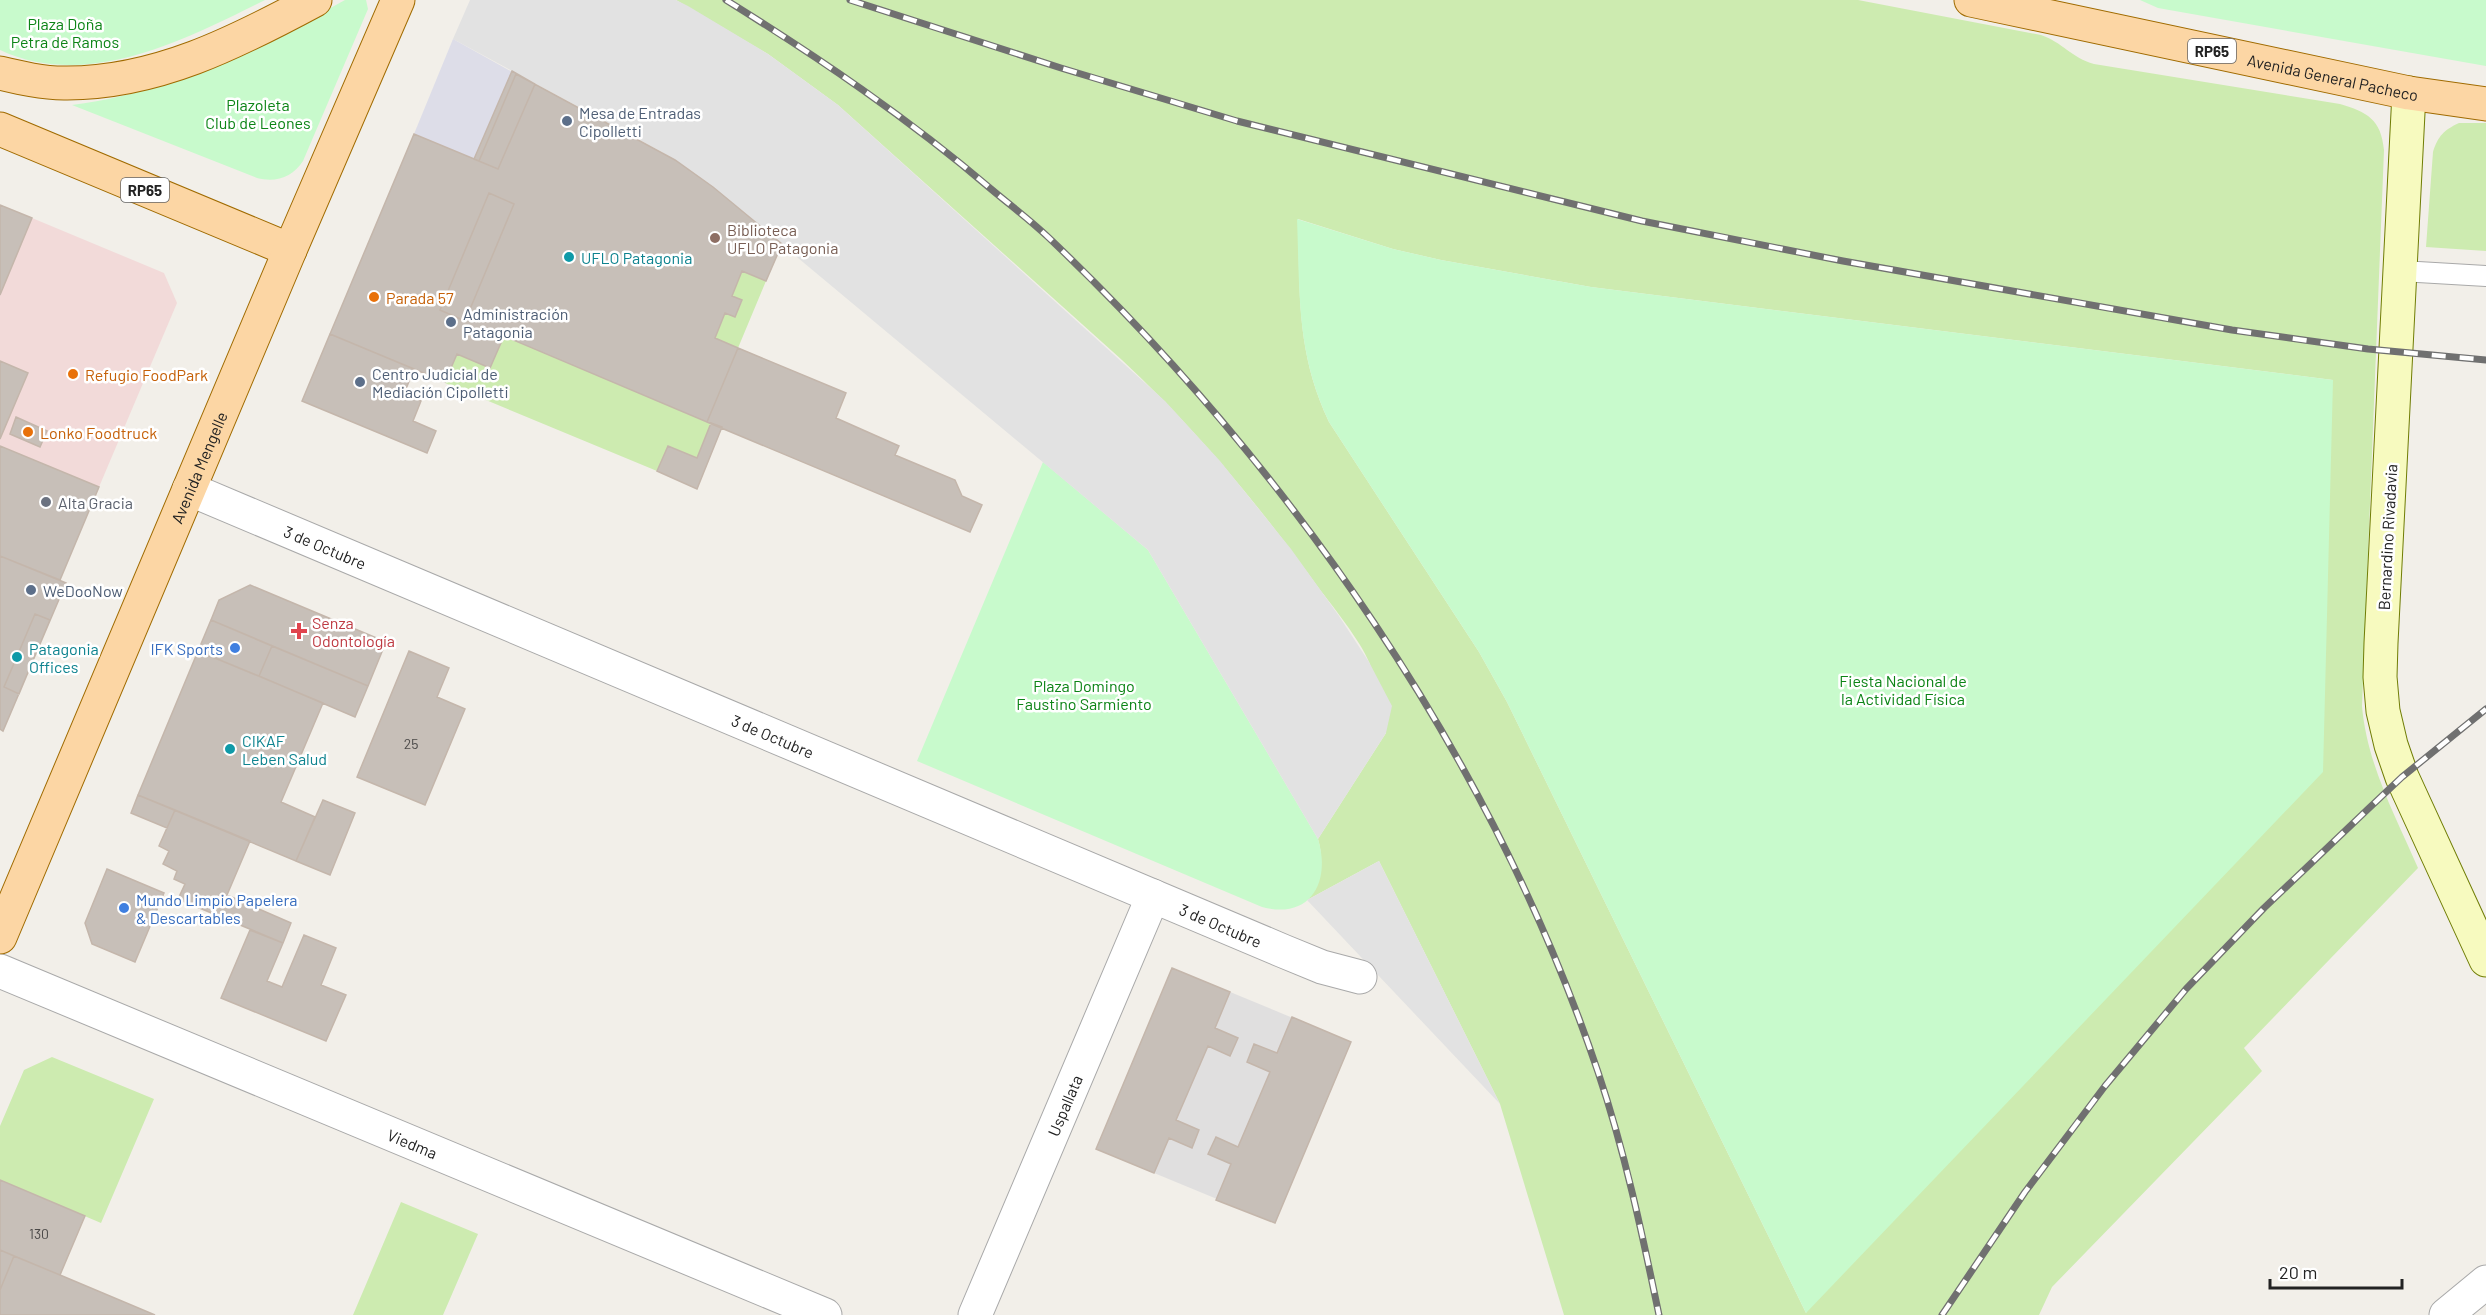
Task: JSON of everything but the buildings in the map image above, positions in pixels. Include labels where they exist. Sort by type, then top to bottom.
[{"type":"main road","points":[[0,73],[31,80],[63,83],[133,76],[171,67],[219,48],[315,0]]},
{"type":"main road","name":"Avenida Mengelle","points":[[0,936],[398,0]]},
{"type":"main road","name":"Avenida General Pacheco","points":[[1971,0],[2015,4],[2409,93],[2486,104]]},
{"type":"main road","name":"Bernardino Rivadavia","points":[[2409,93],[2381,643],[2380,677],[2383,711],[2402,777],[2486,960]]},
{"type":"main road","name":"RP65","points":[[0,129],[290,250]]},
{"type":"street","name":"3 de Octubre","points":[[189,489],[1322,967],[1360,977]]},
{"type":"street","name":"Uspallata","points":[[975,1315],[1153,896]]},
{"type":"street","name":"Viedma","points":[[0,971],[825,1315]]},
{"type":"street","points":[[2446,1315],[2486,1282]]},
{"type":"lane","points":[[2401,271],[2486,276]]},
{"type":"shaded area","points":[[470,0],[676,0],[688,6],[768,54],[838,105],[1165,401],[1220,461],[1291,549],[1369,662],[1392,706],[1386,733],[1318,839],[1148,550],[713,187],[662,152],[453,39]]},
{"type":"shaded area","points":[[453,39],[516,74],[479,161],[414,134]]},
{"type":"shaded area","name":"Refugio FoodPark","points":[[32,218],[164,273],[177,303],[99,487],[0,446],[0,295]]},
{"type":"shaded area","points":[[1379,861],[1500,1104],[1307,900]]},
{"type":"shaded area","points":[[1172,968],[1351,1042],[1275,1223],[1096,1149]]},
{"type":"green space","name":"Plaza Doña Petra de Ramos","points":[[0,0],[265,0],[170,44],[136,55],[102,62],[67,65],[33,61],[0,50]]},
{"type":"green space","name":"Plazoleta Club de Leones","points":[[345,0],[366,0],[368,9],[303,161],[289,175],[271,180],[257,178],[72,105],[145,90],[213,66],[280,35]]},
{"type":"green space","points":[[676,0],[1858,0],[2041,35],[2079,58],[2094,64],[2340,104],[2358,110],[2376,124],[2384,150],[2362,706],[2376,769],[2391,809],[2418,868],[2244,1048],[2262,1071],[2052,1287],[2039,1315],[1564,1315],[1500,1104],[1379,861],[1307,900],[1319,879],[1321,855],[1318,839],[1386,733],[1375,678],[1359,644],[1250,497],[1149,386],[838,105],[768,54]],"holes":[[[1298,219],[1393,249],[1591,287],[2333,380],[1806,1313],[1507,702],[1479,652],[1329,422],[1318,396],[1305,347],[1302,322]]]},
{"type":"green space","points":[[2140,0],[2486,0],[2486,66],[2158,8]]},
{"type":"green space","points":[[2459,123],[2486,123],[2486,251],[2426,247],[2433,152],[2442,134]]},
{"type":"green space","name":"Fiesta Nacional de la Actividad Física","points":[[1297,219],[1393,249],[1591,287],[2333,380],[2323,772],[1806,1313],[1507,702],[1479,652],[1329,422],[1310,371],[1305,347],[1300,298]]},
{"type":"green space","points":[[742,271],[766,281],[738,348],[715,338],[725,313],[735,317],[742,301],[732,296]]},
{"type":"green space","points":[[504,336],[711,423],[697,458],[668,446],[657,471],[445,383],[457,354],[490,368]]},
{"type":"green space","name":"Plaza Domingo Faustino Sarmiento","points":[[1043,462],[1148,550],[1318,839],[1322,869],[1313,894],[1305,902],[1293,908],[1279,910],[1262,907],[917,761]]},
{"type":"green space","points":[[52,1057],[154,1099],[101,1223],[0,1180],[0,1126],[24,1070]]},
{"type":"green space","points":[[401,1202],[478,1234],[443,1315],[353,1315]]},
{"type":"railway","points":[[726,0],[895,113],[960,163],[1048,237],[1136,326],[1221,420],[1300,519],[1374,622],[1441,730],[1501,841],[1554,955],[1598,1072],[1617,1132],[1659,1315]]},
{"type":"railway","points":[[850,0],[1061,68],[1237,121],[1642,221],[1843,261],[2232,330],[2368,349],[2486,360]]},
{"type":"railway","points":[[1942,1315],[2025,1192],[2105,1086],[2186,989],[2264,908],[2402,777],[2486,709]]},
{"type":"place","name":"Mesa de Entradas Cipolletti","points":[[567,121]]},
{"type":"place","name":"Biblioteca UFLO Patagonia","points":[[715,238]]},
{"type":"place","name":"UFLO Patagonia","points":[[569,257]]},
{"type":"place","name":"Parada 57","points":[[374,297]]},
{"type":"place","name":"Administración Patagonia","points":[[451,322]]},
{"type":"place","name":"Refugio FoodPark","points":[[73,374]]},
{"type":"place","name":"Centro Judicial de Mediación Cipolletti","points":[[360,382]]},
{"type":"place","name":"Lonko Foodtruck","points":[[28,432]]},
{"type":"place","name":"Alta Gracia","points":[[46,502]]},
{"type":"place","name":"WeDooNow","points":[[31,590]]},
{"type":"place","name":"Senza Odontología","points":[[299,631]]},
{"type":"place","name":"IFK Sports","points":[[235,648]]},
{"type":"place","name":"Patagonia Offices","points":[[17,657]]},
{"type":"place","name":"CIKAF Leben Salud","points":[[230,749]]},
{"type":"place","name":"Mundo Limpio Papelera & Descartables","points":[[124,908]]}]
